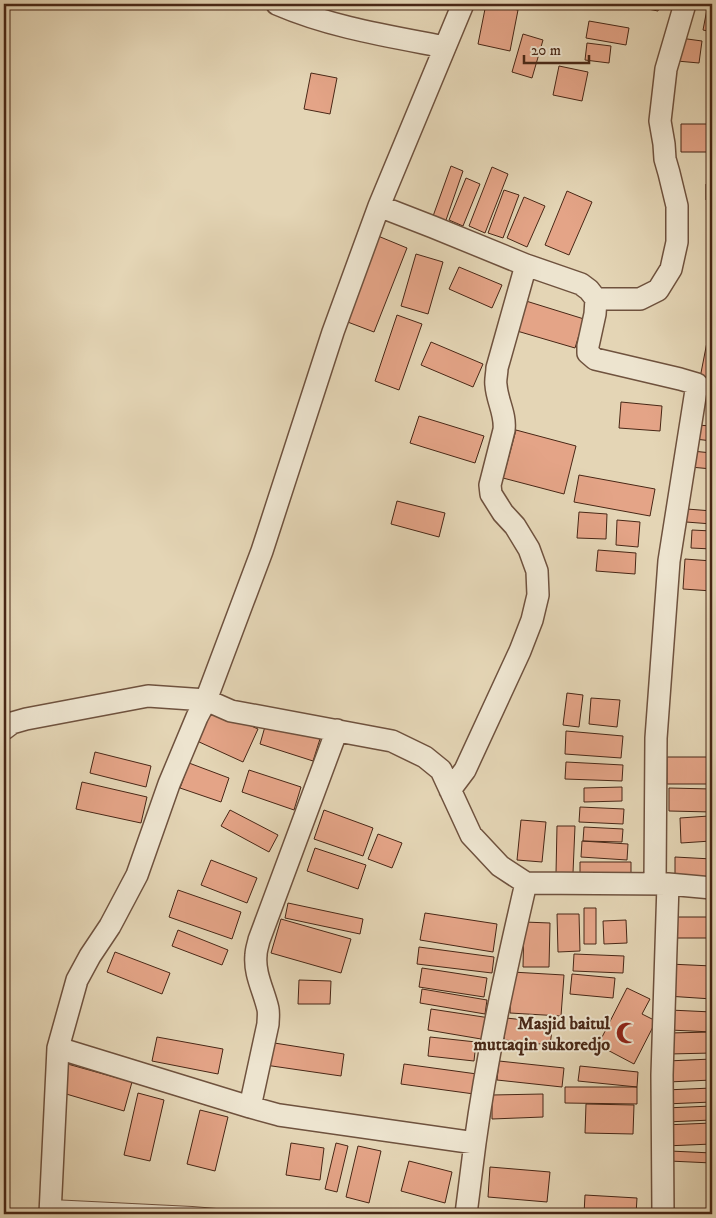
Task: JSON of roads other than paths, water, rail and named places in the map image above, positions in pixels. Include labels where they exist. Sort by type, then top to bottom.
[{"type":"street","points":[[277,4],[290,10],[351,29],[445,47]]},
{"type":"street","points":[[50,1209],[58,1048],[77,980],[110,926],[137,875],[169,784],[206,700],[262,551],[333,332],[379,206],[463,4]]},
{"type":"street","points":[[596,299],[640,299],[658,290],[671,269],[677,242],[677,206],[665,159],[660,121],[666,69],[685,4]]},
{"type":"street","points":[[379,206],[526,265],[581,284],[596,299],[595,314],[588,346],[588,353],[595,359],[705,386],[669,561],[656,738],[661,884],[663,1214]]},
{"type":"street","points":[[450,790],[465,770],[520,651],[532,620],[538,595],[536,571],[529,549],[515,526],[503,513],[491,494],[490,485],[505,424],[496,384],[497,368],[526,265]]},
{"type":"street","points":[[4,729],[12,723],[26,719],[148,696],[206,700],[231,711],[392,742],[425,757],[441,770],[471,835],[500,866],[526,882],[661,884],[712,888]]},
{"type":"street","points":[[250,1107],[268,1024],[268,1011],[256,968],[256,955],[337,730]]},
{"type":"street","points":[[466,1214],[480,1109],[506,966],[526,882]]},
{"type":"street","points":[[58,1048],[279,1115],[475,1143]]},
{"type":"lane","points":[[50,1209],[216,1214]]},
{"type":"place","name":"Masjid baitul muttaqin sukoredjo","points":[[627,1033]]}]
